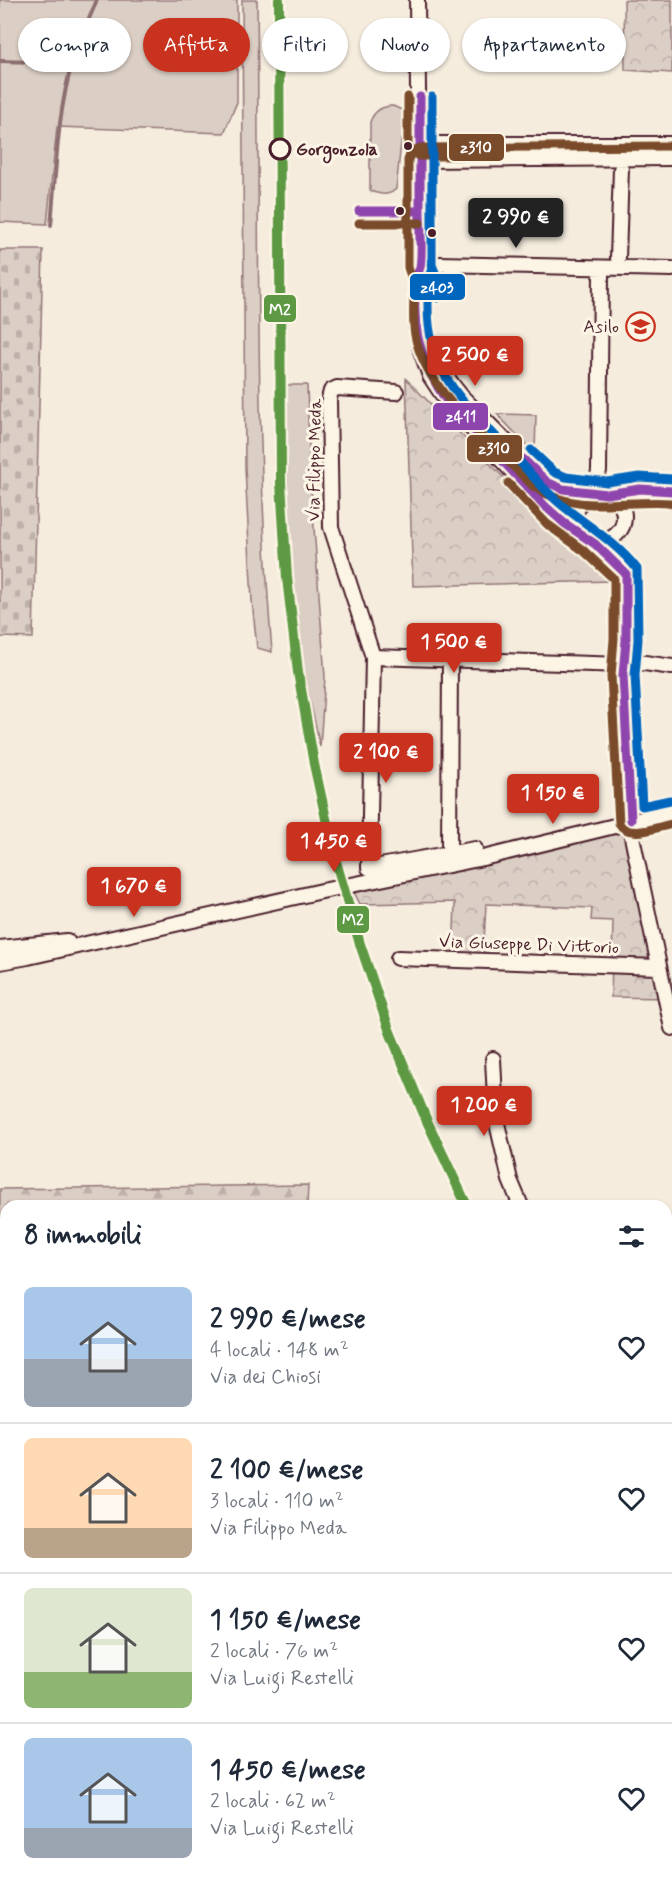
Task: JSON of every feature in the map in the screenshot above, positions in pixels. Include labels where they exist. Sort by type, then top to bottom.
[{"type":"street","points":[[417,0],[420,98],[420,267],[416,278],[417,334],[423,360],[448,403],[545,506],[564,523],[587,537],[596,541],[606,541],[616,535],[622,527],[624,515],[620,504],[600,488]]},
{"type":"street","points":[[420,144],[672,144]]},
{"type":"street","points":[[420,160],[672,158]]},
{"type":"street","points":[[618,258],[621,169]]},
{"type":"street","points":[[420,267],[439,264],[672,268]]},
{"type":"street","points":[[420,267],[425,279],[426,323],[435,358],[453,386],[542,478],[554,486],[574,490],[600,488],[672,491]]},
{"type":"street","points":[[601,275],[600,488],[586,498],[578,508],[576,519],[578,526],[587,537],[625,573],[627,582],[623,662],[631,832],[658,967],[668,989],[672,1028]]},
{"type":"street","name":"Via Filippo Meda","points":[[396,392],[337,388],[331,391],[329,399],[330,527],[372,657],[369,867],[449,855]]},
{"type":"street","points":[[372,657],[623,662],[672,667]]},
{"type":"street","points":[[450,658],[449,855],[475,849]]},
{"type":"street","points":[[0,962],[483,858],[631,820],[672,812]]},
{"type":"street","points":[[0,948],[111,938]]},
{"type":"street","name":"Via Giuseppe Di Vittorio","points":[[398,958],[658,967]]},
{"type":"street","points":[[494,1059],[496,1119],[510,1180],[518,1200]]},
{"type":"green space","points":[[0,0],[237,0],[237,18],[143,18],[143,72],[237,72],[237,102],[224,133],[57,127],[47,224],[0,222]]},
{"type":"green space","points":[[242,0],[257,0],[260,408],[266,571],[272,652],[257,648],[252,601],[245,468],[242,72],[250,72],[250,18],[242,18]]},
{"type":"green space","points":[[624,0],[672,0],[672,73],[626,70]]},
{"type":"green space","points":[[393,106],[402,110],[404,115],[396,189],[387,194],[381,194],[370,191],[370,122],[379,110]]},
{"type":"green space","points":[[0,250],[43,250],[33,638],[0,637]]},
{"type":"green space","points":[[406,379],[543,517],[612,581],[413,586]]},
{"type":"green space","points":[[287,385],[307,385],[310,473],[325,677],[320,747],[306,680],[295,607],[288,496]]},
{"type":"green space","points":[[497,414],[536,415],[535,454]]},
{"type":"green space","points":[[632,822],[665,998],[611,997],[613,921],[591,920],[592,908],[486,904],[483,961],[453,960],[455,902],[360,904],[354,892]]},
{"type":"green space","points":[[308,1185],[307,1200],[0,1200],[0,1189]]},
{"type":"waterway","points":[[51,225],[58,142],[68,80],[73,60],[97,0]]},
{"type":"waterway","points":[[0,61],[18,62]]},
{"type":"transit line","name":"M2","points":[[279,0],[281,483],[287,578],[298,672],[314,764],[334,855],[360,944],[390,1032],[426,1119],[464,1200]]},
{"type":"transit line","name":"z310","points":[[408,97],[408,146],[412,152],[419,156],[468,156]]},
{"type":"transit line","name":"z411","points":[[420,97],[420,243]]},
{"type":"transit line","name":"z403","points":[[432,97],[432,265],[437,277],[438,298]]},
{"type":"transit line","name":"z310","points":[[671,503],[583,504],[549,495],[533,486],[463,417],[447,397],[432,377],[421,356],[415,335],[413,282],[408,267],[408,160],[411,152],[420,148],[672,146]]},
{"type":"transit line","name":"z411","points":[[359,211],[420,211]]},
{"type":"transit line","name":"z411","points":[[420,211],[421,260],[416,278],[415,314],[420,345],[430,374],[448,403],[545,506],[564,523],[595,544],[626,574],[626,640],[623,675],[631,820]]},
{"type":"transit line","name":"z310","points":[[359,223],[420,223]]},
{"type":"transit line","name":"z403","points":[[431,271],[428,294],[430,331],[442,370],[452,387],[464,403],[549,493],[611,543],[637,569],[638,640],[635,675],[642,806],[670,800]]},
{"type":"transit line","name":"z403","points":[[531,450],[554,472],[566,477],[607,482],[639,477],[672,479]]},
{"type":"transit line","name":"z411","points":[[523,459],[547,482],[563,489],[607,494],[640,489],[672,491]]},
{"type":"transit line","name":"z310","points":[[508,483],[547,524],[584,551],[614,579],[614,639],[611,676],[619,823],[623,828],[636,832],[672,824]]},
{"type":"place","name":"Gorgonzola","points":[[280,149]]},
{"type":"place","name":"Asilo","points":[[640,326]]}]
